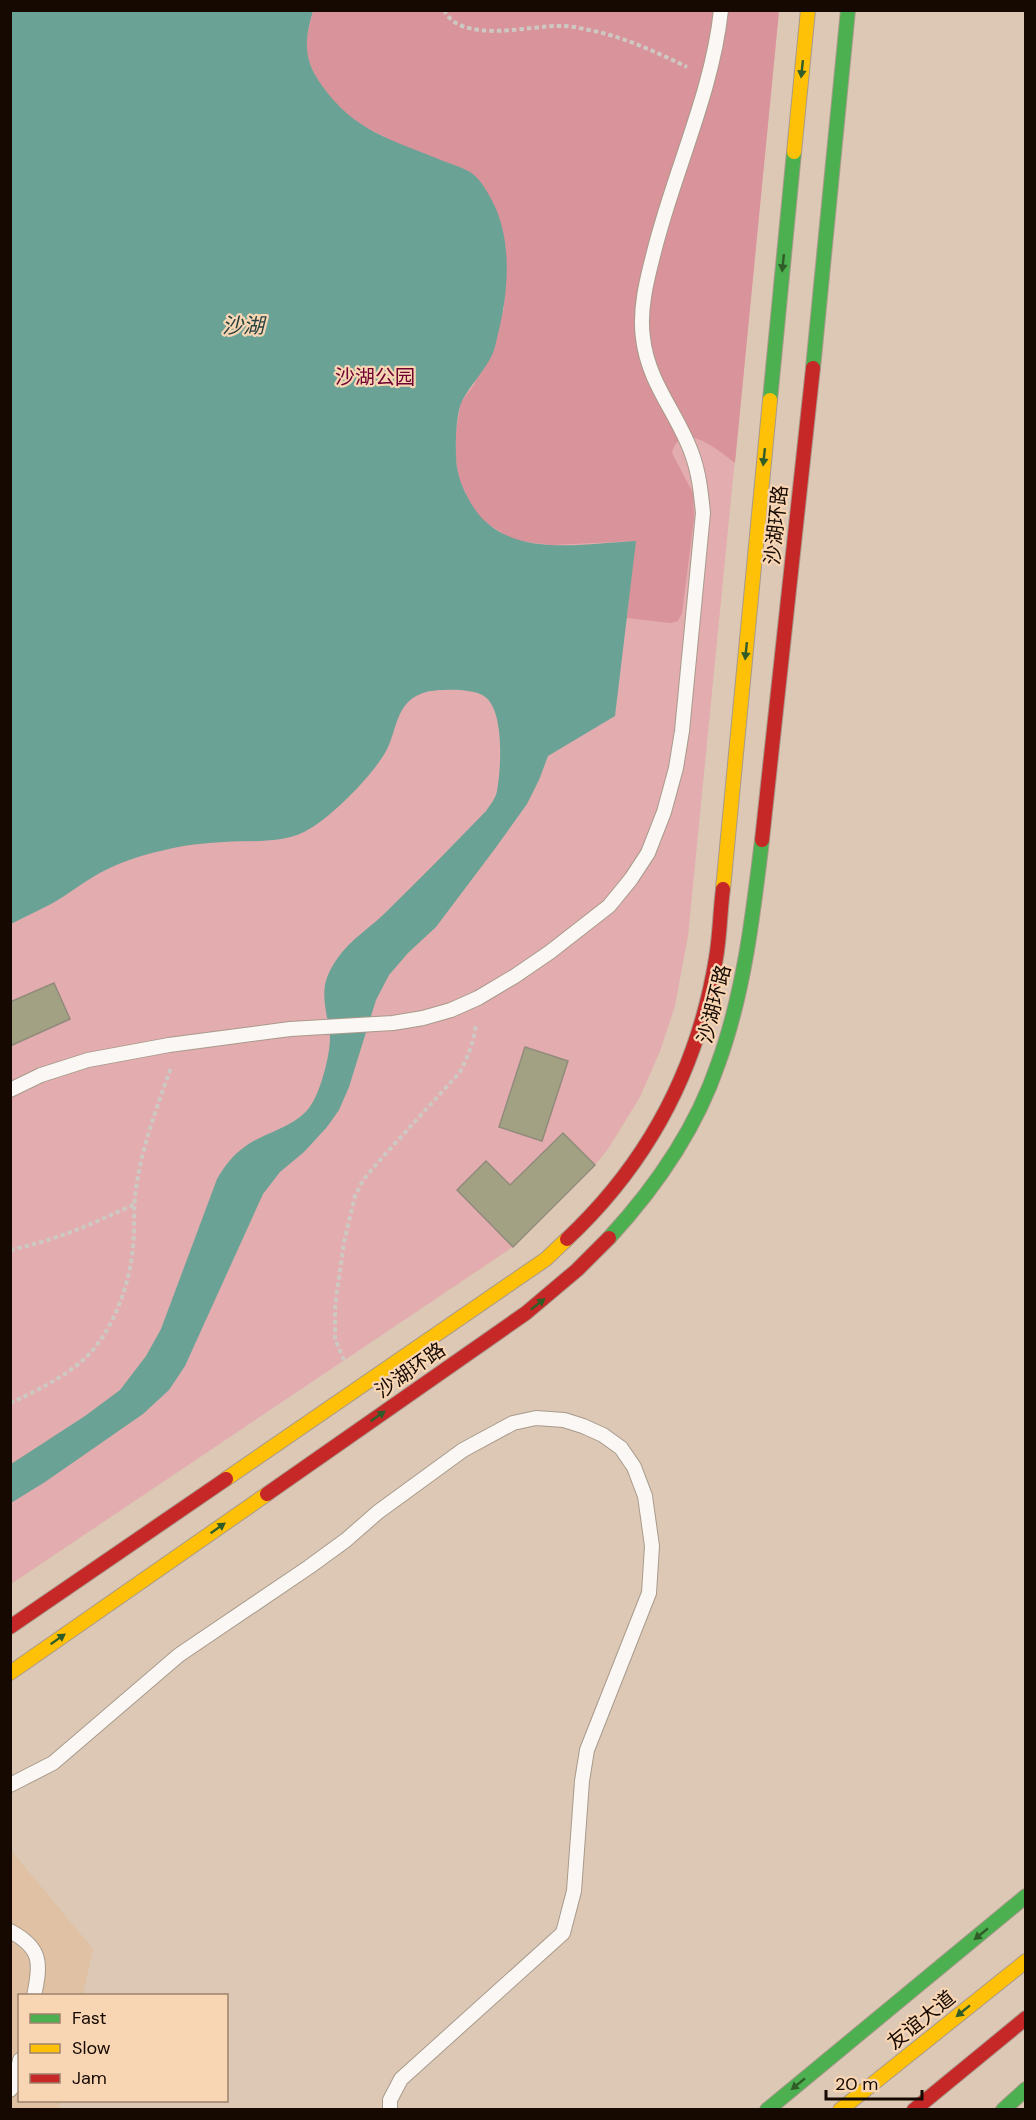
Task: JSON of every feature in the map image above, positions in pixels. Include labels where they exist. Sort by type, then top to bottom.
[{"type":"street","name":"沙湖环路","points":[[10,1627],[546,1259],[585,1223],[638,1162],[673,1100],[694,1045],[716,958],[808,10]]},
{"type":"street","name":"沙湖环路","points":[[10,1673],[516,1320],[564,1283],[633,1213],[663,1172],[688,1130],[708,1089],[723,1048],[744,967],[756,891],[810,394],[848,10]]},
{"type":"street","points":[[767,2109],[1026,1896]]},
{"type":"street","name":"友谊大道","points":[[840,2109],[1026,1961]]},
{"type":"street","points":[[914,2109],[1026,2018]]},
{"type":"street","points":[[1003,2109],[1026,2089]]},
{"type":"lane","points":[[10,1090],[41,1075],[88,1060],[179,1043],[290,1029],[393,1023],[451,1010],[478,998],[550,952],[609,906],[648,853],[664,812],[682,731],[703,513],[700,482],[692,453],[648,366],[642,336],[643,304],[658,235],[709,77],[721,10]]},
{"type":"lane","points":[[10,1785],[53,1763],[180,1655],[309,1567],[346,1540],[378,1512],[464,1450],[483,1439],[513,1423],[536,1418],[564,1420],[583,1426],[603,1435],[621,1448],[634,1467],[645,1496],[652,1546],[649,1593],[587,1750],[582,1781],[574,1891],[563,1934],[401,2079],[390,2100],[390,2109]]},
{"type":"lane","points":[[10,1931],[33,1947],[38,1960],[39,1969],[34,1994]]},
{"type":"lane","points":[[10,2090],[14,2085],[18,2068]]},
{"type":"path","points":[[444,10],[452,21],[462,27],[497,31],[560,26],[585,29],[628,41],[709,77]]},
{"type":"path","points":[[348,1369],[335,1339],[334,1306],[344,1242],[355,1196],[363,1180],[460,1072],[474,1038],[478,998]]},
{"type":"path","points":[[10,1403],[82,1361],[101,1339],[127,1282],[144,1144],[179,1043]]},
{"type":"path","points":[[10,1250],[41,1244],[72,1233],[135,1204]]},
{"type":"shaded area","points":[[313,11],[779,11],[735,463],[710,445],[692,438],[683,438],[677,443],[672,453],[693,493],[694,518],[682,613],[678,621],[670,623],[627,618],[635,541],[551,545],[513,540],[485,522],[473,510],[458,477],[456,432],[461,402],[474,385],[504,309],[506,247],[387,138],[354,121],[336,105],[316,78],[308,59],[305,45]]},
{"type":"shaded area","points":[[10,1849],[93,1949],[83,1994],[18,1994],[18,2102],[61,2102],[59,2109],[11,2109]]},
{"type":"green space","name":"沙湖公园","points":[[11,11],[779,11],[688,936],[675,1006],[660,1051],[640,1097],[608,1149],[595,1165],[513,1247],[11,1584]]},
{"type":"water","name":"沙湖","points":[[11,11],[313,11],[307,42],[309,59],[316,77],[335,102],[347,114],[374,132],[470,172],[488,194],[501,224],[507,271],[501,319],[493,353],[462,401],[457,425],[457,468],[468,498],[482,518],[499,532],[520,540],[565,545],[636,541],[615,716],[548,756],[527,804],[494,850],[436,927],[408,953],[389,975],[376,1000],[349,1087],[339,1110],[327,1127],[304,1152],[280,1172],[263,1194],[185,1366],[169,1390],[143,1414],[11,1503],[11,1464],[85,1416],[120,1390],[146,1356],[161,1329],[217,1179],[225,1166],[243,1148],[294,1121],[313,1102],[324,1074],[328,1055],[330,1038],[324,990],[333,965],[352,942],[383,915],[486,811],[496,794],[500,740],[491,703],[484,696],[464,690],[426,692],[416,696],[402,709],[385,753],[370,774],[326,818],[304,832],[275,840],[217,842],[137,857],[101,872],[57,901],[11,924]]},
{"type":"building","points":[[54,983],[70,1019],[10,1046],[10,1002]]},
{"type":"building","points":[[525,1047],[568,1061],[542,1141],[499,1127]]},
{"type":"building","points":[[563,1133],[595,1165],[513,1247],[457,1190],[486,1161],[510,1185]]},
{"type":"traffic: fast","points":[[813,368],[848,10]]},
{"type":"traffic: fast","points":[[770,400],[794,152]]},
{"type":"traffic: fast","points":[[609,1238],[658,1178],[686,1134],[709,1088],[727,1037],[741,982],[762,840]]},
{"type":"traffic: fast","points":[[767,2110],[1026,1896]]},
{"type":"traffic: fast","points":[[1003,2110],[1026,2089]]},
{"type":"traffic: slow","points":[[794,152],[808,10]]},
{"type":"traffic: slow","points":[[723,889],[770,400]]},
{"type":"traffic: slow","points":[[226,1479],[546,1259],[567,1239]]},
{"type":"traffic: slow","points":[[10,1673],[267,1494]]},
{"type":"traffic: slow","points":[[840,2110],[1026,1961]]},
{"type":"traffic: jam","points":[[762,840],[813,368]]},
{"type":"traffic: jam","points":[[567,1239],[596,1209],[645,1146],[666,1111],[683,1075],[708,999],[717,949],[723,889]]},
{"type":"traffic: jam","points":[[267,1494],[526,1313],[577,1270],[609,1238]]},
{"type":"traffic: jam","points":[[10,1627],[226,1479]]},
{"type":"traffic: jam","points":[[914,2110],[1026,2018]]}]
